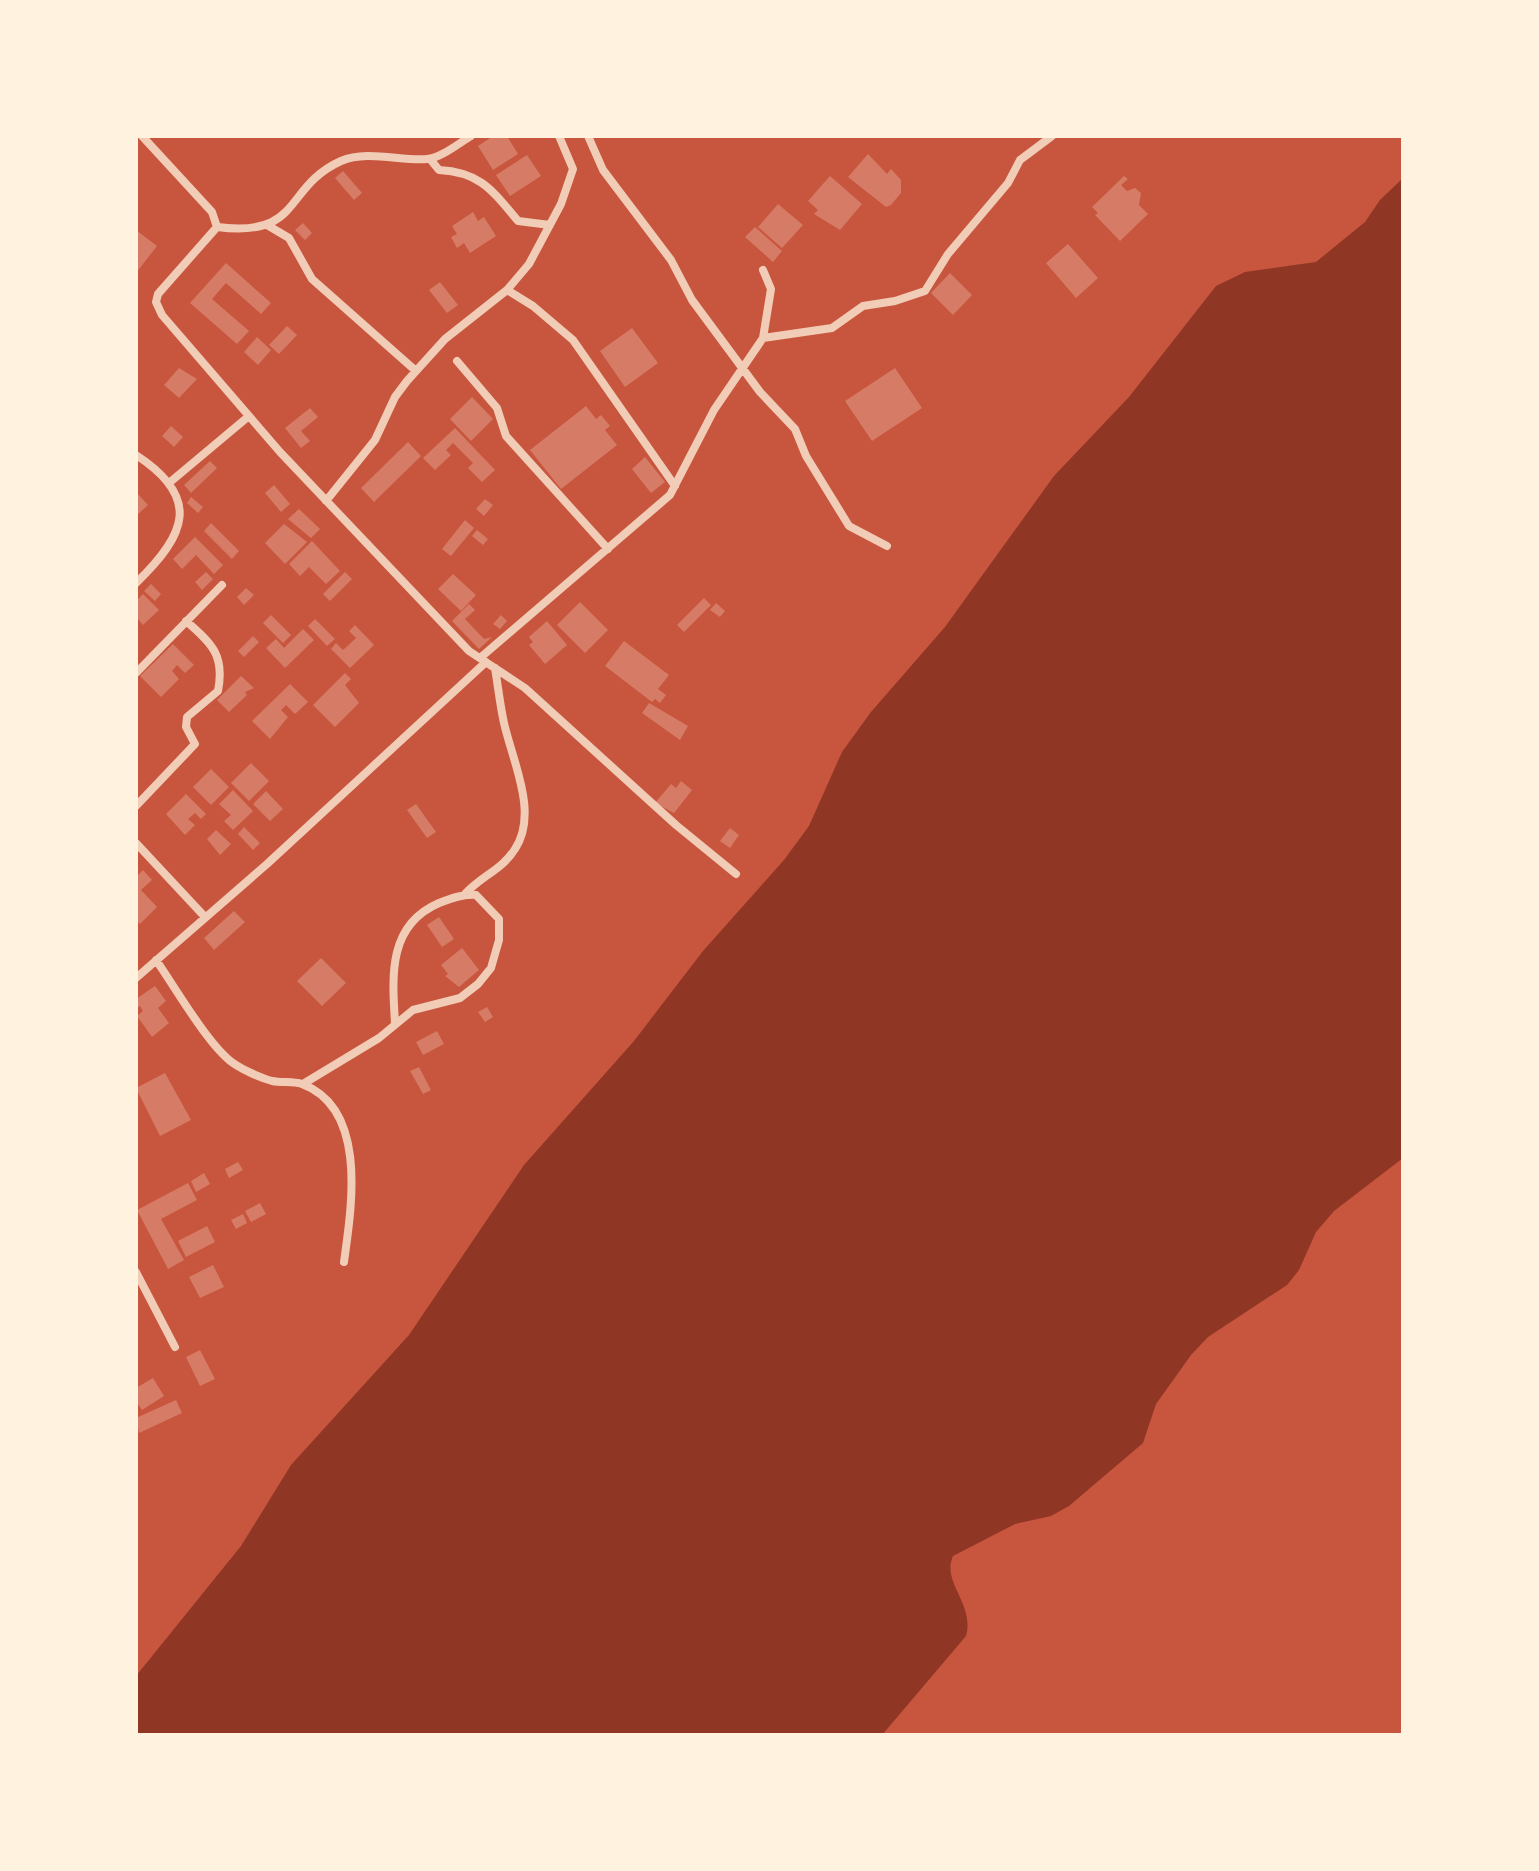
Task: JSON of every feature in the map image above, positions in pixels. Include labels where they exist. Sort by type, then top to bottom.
[{"type":"street","points":[[142,136],[212,212],[217,227]]},
{"type":"street","points":[[217,227],[247,231],[267,225],[284,214],[336,163],[351,157],[430,159],[471,136]]},
{"type":"street","points":[[326,501],[375,440],[395,397],[416,371],[445,339],[507,290],[529,264],[550,225],[573,169],[559,136]]},
{"type":"street","points":[[588,136],[603,170],[671,260],[692,300],[742,369],[795,429],[806,456],[849,526],[887,546]]},
{"type":"street","points":[[763,338],[832,328],[863,306],[895,301],[925,291],[948,254],[1008,183],[1020,160],[1052,136]]},
{"type":"street","points":[[430,159],[439,170],[467,172],[488,186],[518,221],[550,225]]},
{"type":"street","points":[[267,225],[289,238],[312,279],[416,371]]},
{"type":"street","points":[[217,227],[158,294],[156,302],[162,315],[326,501],[469,651],[525,688],[676,825],[736,874]]},
{"type":"street","points":[[136,978],[670,495],[696,441],[763,338],[771,289],[763,270]]},
{"type":"street","points":[[507,290],[533,306],[573,340],[675,486]]},
{"type":"street","points":[[457,361],[497,408],[506,436],[608,549]]},
{"type":"street","points":[[169,483],[249,416]]},
{"type":"street","points":[[136,455],[174,488],[180,512],[179,532],[136,583]]},
{"type":"street","points":[[136,673],[222,585]]},
{"type":"street","points":[[136,806],[195,744],[186,727],[187,717],[218,691],[222,673],[213,645],[186,621]]},
{"type":"street","points":[[465,894],[480,877],[494,872],[517,848],[523,821],[523,792],[487,663]]},
{"type":"street","points":[[136,843],[205,917]]},
{"type":"street","points":[[303,1084],[379,1038],[413,1010],[460,998],[491,968],[499,940],[499,919],[476,895],[465,894],[426,909],[399,936],[393,981],[395,1023]]},
{"type":"street","points":[[156,960],[232,1063],[270,1080],[303,1084],[324,1100],[338,1118],[349,1145],[354,1185],[344,1262]]},
{"type":"street","points":[[136,1272],[175,1347]]},
{"type":"shaded area","points":[[1403,178],[1403,1158],[1334,1211],[1316,1232],[1299,1270],[1287,1285],[1208,1337],[1191,1355],[1156,1404],[1143,1443],[1069,1506],[1051,1516],[1015,1524],[953,1556],[951,1575],[966,1614],[966,1636],[882,1735],[136,1735],[136,1676],[241,1546],[291,1465],[409,1335],[524,1165],[634,1041],[703,951],[784,860],[809,826],[842,752],[871,712],[945,627],[1054,476],[1129,397],[1216,286],[1245,272],[1316,262],[1365,222],[1380,200]]},
{"type":"building","points":[[493,136],[507,136],[518,154],[493,170],[478,146]]},
{"type":"building","points":[[868,154],[887,174],[891,169],[901,180],[901,193],[886,207],[848,177]]},
{"type":"building","points":[[527,155],[541,176],[510,196],[496,175]]},
{"type":"building","points":[[343,171],[362,193],[354,200],[335,178]]},
{"type":"building","points":[[830,176],[862,204],[840,230],[814,214],[818,210],[808,201]]},
{"type":"building","points":[[1124,176],[1128,179],[1121,185],[1127,191],[1135,188],[1141,193],[1139,205],[1148,214],[1120,241],[1095,215],[1098,213],[1092,207]]},
{"type":"building","points":[[778,204],[803,225],[782,248],[758,227]]},
{"type":"building","points":[[473,212],[478,221],[484,217],[496,236],[470,253],[464,243],[457,248],[451,237],[457,234],[452,226]]},
{"type":"building","points":[[303,223],[312,233],[305,240],[295,230]]},
{"type":"building","points":[[755,227],[782,251],[773,262],[745,237]]},
{"type":"building","points":[[136,230],[157,246],[136,273],[138,248]]},
{"type":"building","points":[[1068,244],[1098,278],[1076,298],[1046,263]]},
{"type":"building","points":[[226,263],[271,303],[261,314],[226,283],[212,299],[249,331],[237,344],[190,303]]},
{"type":"building","points":[[950,273],[972,295],[953,315],[931,293]]},
{"type":"building","points":[[440,282],[458,305],[447,313],[429,290]]},
{"type":"building","points":[[287,326],[297,335],[279,354],[269,345]]},
{"type":"building","points":[[632,328],[658,363],[625,387],[600,351]]},
{"type":"building","points":[[257,337],[271,350],[258,365],[244,352]]},
{"type":"building","points":[[179,368],[197,379],[179,398],[164,385]]},
{"type":"building","points":[[895,368],[922,408],[872,441],[845,401]]},
{"type":"building","points":[[472,397],[493,419],[471,441],[450,419]]},
{"type":"building","points":[[586,406],[596,419],[601,415],[610,426],[605,430],[617,445],[561,489],[530,450]]},
{"type":"building","points":[[310,408],[318,417],[301,431],[310,441],[301,448],[285,428]]},
{"type":"building","points":[[171,426],[183,437],[174,447],[162,436]]},
{"type":"building","points":[[455,428],[495,470],[482,482],[468,468],[473,463],[453,443],[446,450],[451,455],[435,470],[423,458]]},
{"type":"building","points":[[408,442],[421,456],[374,502],[361,488]]},
{"type":"building","points":[[645,457],[665,482],[651,493],[632,469]]},
{"type":"building","points":[[210,461],[217,468],[191,493],[184,485]]},
{"type":"building","points":[[274,485],[290,504],[281,512],[265,493]]},
{"type":"building","points":[[136,492],[148,505],[136,516]]},
{"type":"building","points":[[191,497],[203,507],[198,513],[187,503]]},
{"type":"building","points":[[485,499],[493,505],[484,516],[476,509]]},
{"type":"building","points":[[299,509],[320,529],[311,538],[288,519]]},
{"type":"building","points":[[465,520],[474,528],[451,556],[442,549]]},
{"type":"building","points":[[211,523],[239,551],[232,559],[204,531]]},
{"type":"building","points":[[284,524],[307,542],[285,564],[265,543]]},
{"type":"building","points":[[477,530],[488,539],[483,545],[472,536]]},
{"type":"building","points":[[195,537],[223,565],[214,574],[196,555],[182,569],[173,559]]},
{"type":"building","points":[[312,541],[340,571],[326,584],[309,567],[300,576],[289,564]]},
{"type":"building","points":[[206,572],[213,579],[202,590],[195,582]]},
{"type":"building","points":[[345,572],[352,579],[330,601],[323,594]]},
{"type":"building","points":[[453,574],[476,595],[461,611],[438,589]]},
{"type":"building","points":[[151,584],[161,594],[155,601],[144,591]]},
{"type":"building","points":[[246,588],[254,595],[244,605],[237,597]]},
{"type":"building","points":[[143,594],[159,610],[143,625],[136,617],[136,601]]},
{"type":"building","points":[[704,598],[711,605],[684,632],[677,625]]},
{"type":"building","points":[[580,602],[608,630],[585,653],[557,625]]},
{"type":"building","points":[[716,603],[725,611],[720,617],[710,610]]},
{"type":"building","points":[[469,604],[475,610],[465,619],[484,639],[492,637],[479,649],[452,621]]},
{"type":"building","points":[[271,615],[291,635],[283,643],[263,623]]},
{"type":"building","points":[[501,615],[507,621],[500,629],[493,624]]},
{"type":"building","points":[[315,619],[335,639],[327,646],[308,626]]},
{"type":"building","points":[[547,621],[567,645],[545,664],[529,645],[533,642],[529,637]]},
{"type":"building","points":[[355,625],[374,645],[350,668],[331,649],[336,643],[343,650],[356,638],[349,631]]},
{"type":"building","points":[[303,629],[314,640],[285,668],[266,648],[276,639],[284,648]]},
{"type":"building","points":[[253,636],[259,642],[244,657],[238,651]]},
{"type":"building","points":[[624,641],[669,675],[658,689],[666,695],[660,703],[655,699],[652,702],[605,666]]},
{"type":"building","points":[[173,644],[194,665],[185,673],[177,665],[172,671],[179,679],[161,697],[140,676]]},
{"type":"building","points":[[345,673],[351,679],[345,685],[359,703],[335,727],[313,705]]},
{"type":"building","points":[[241,676],[254,688],[245,692],[247,695],[229,712],[217,700]]},
{"type":"building","points":[[290,684],[308,702],[295,714],[286,705],[281,710],[288,717],[270,739],[252,721]]},
{"type":"building","points":[[649,703],[688,726],[680,740],[642,713]]},
{"type":"building","points":[[251,763],[269,781],[249,801],[231,783]]},
{"type":"building","points":[[211,769],[229,787],[211,805],[193,787]]},
{"type":"building","points":[[681,781],[692,790],[674,813],[655,803],[671,784],[676,788]]},
{"type":"building","points":[[233,790],[253,811],[233,830],[224,821],[231,815],[219,804]]},
{"type":"building","points":[[266,791],[283,809],[270,821],[253,804]]},
{"type":"building","points":[[186,794],[206,814],[201,819],[195,813],[188,819],[195,825],[185,835],[166,814]]},
{"type":"building","points":[[416,804],[436,832],[427,838],[407,810]]},
{"type":"building","points":[[244,827],[260,843],[253,850],[238,834]]},
{"type":"building","points":[[730,828],[739,835],[730,848],[720,841]]},
{"type":"building","points":[[216,830],[231,844],[220,855],[207,839]]},
{"type":"building","points":[[143,870],[152,880],[141,890],[157,907],[140,924],[136,920],[136,877]]},
{"type":"building","points":[[234,911],[245,922],[214,950],[204,938]]},
{"type":"building","points":[[439,917],[454,939],[442,947],[427,925]]},
{"type":"building","points":[[462,948],[479,970],[459,987],[445,976],[448,974],[441,965]]},
{"type":"building","points":[[321,958],[346,983],[322,1006],[297,981]]},
{"type":"building","points":[[155,986],[166,1001],[158,1008],[169,1023],[152,1037],[137,1016],[143,1011],[140,1006],[136,1009],[136,999]]},
{"type":"building","points":[[487,1007],[493,1017],[485,1022],[478,1012]]},
{"type":"building","points":[[437,1031],[444,1044],[423,1055],[416,1042]]},
{"type":"building","points":[[419,1067],[431,1090],[423,1094],[410,1071]]},
{"type":"building","points":[[165,1073],[191,1120],[160,1136],[136,1088]]},
{"type":"building","points":[[238,1162],[243,1170],[229,1178],[225,1169]]},
{"type":"building","points":[[204,1173],[210,1184],[196,1192],[191,1181]]},
{"type":"building","points":[[188,1183],[197,1200],[161,1219],[184,1260],[168,1269],[137,1210]]},
{"type":"building","points":[[260,1203],[266,1214],[251,1222],[245,1211]]},
{"type":"building","points":[[243,1214],[247,1223],[236,1229],[231,1220]]},
{"type":"building","points":[[207,1226],[215,1242],[186,1257],[178,1241]]},
{"type":"building","points":[[213,1265],[224,1287],[200,1298],[189,1277]]},
{"type":"building","points":[[200,1350],[215,1379],[200,1386],[186,1357]]},
{"type":"building","points":[[153,1378],[164,1396],[142,1410],[136,1401],[136,1388]]},
{"type":"building","points":[[176,1400],[182,1413],[139,1433],[136,1418]]}]
